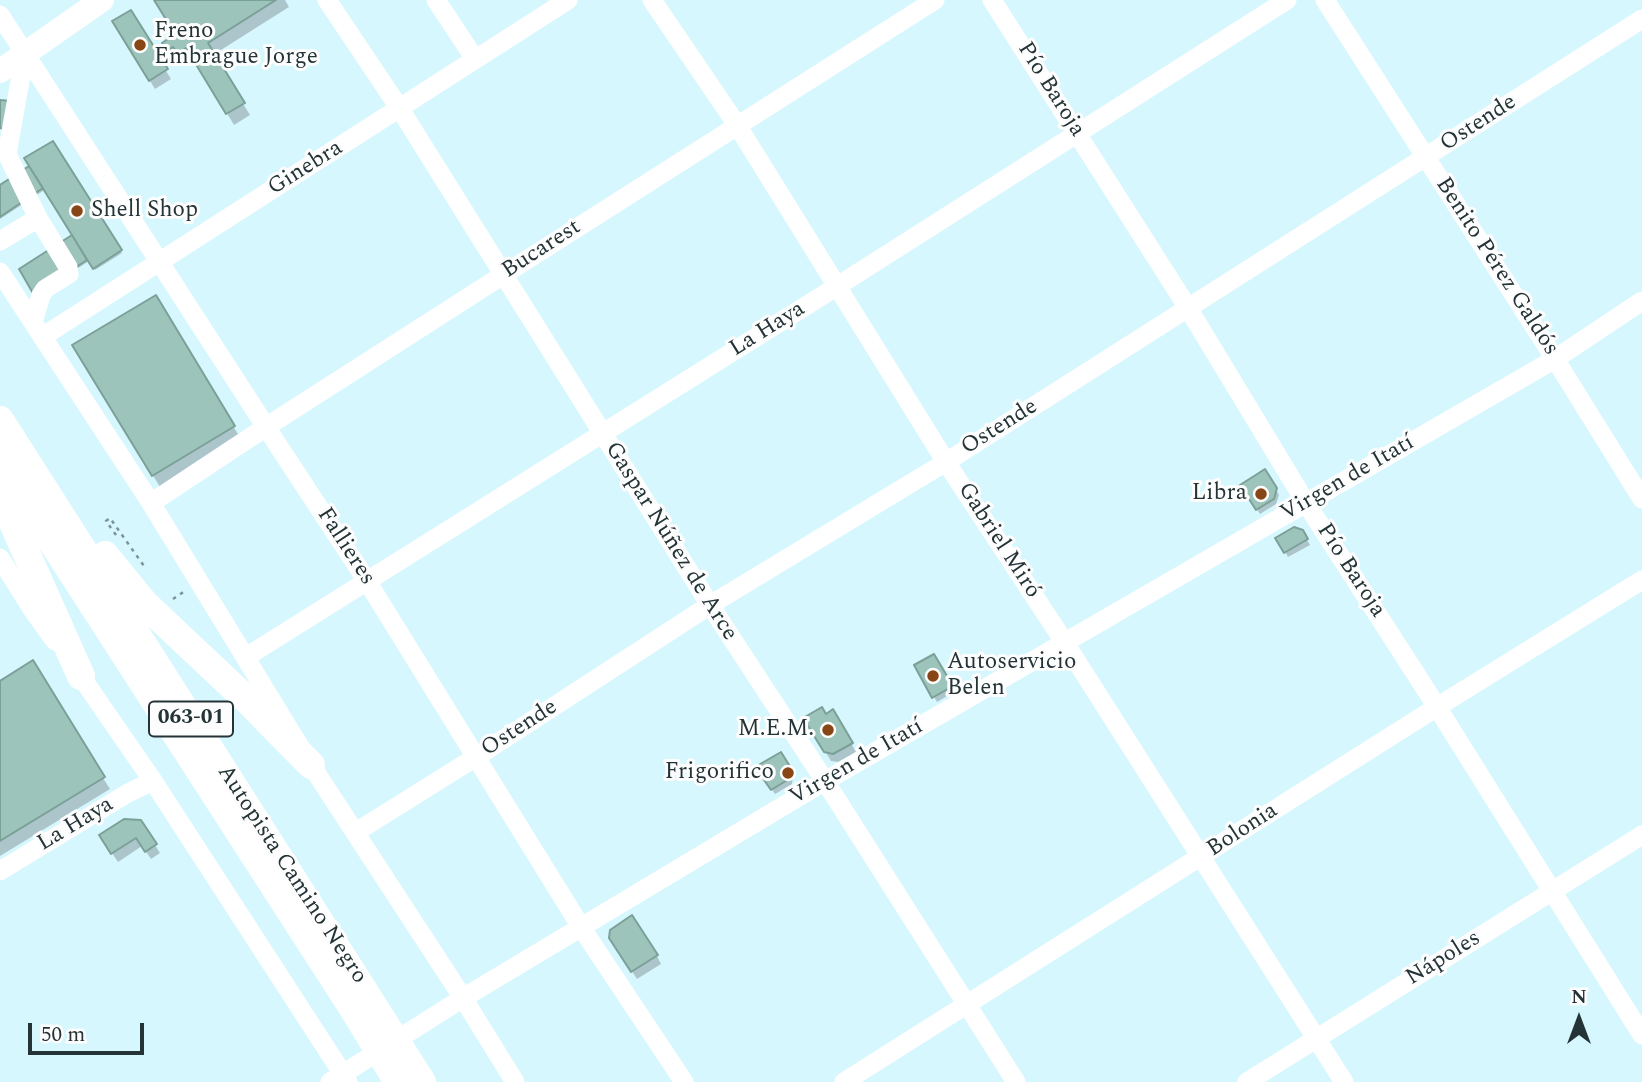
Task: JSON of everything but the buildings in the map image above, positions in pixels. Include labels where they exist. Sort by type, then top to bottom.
[{"type":"highway","points":[[0,420],[138,596],[311,765]]},
{"type":"highway","name":"Autopista Camino Negro","points":[[0,420],[407,1077]]},
{"type":"highway","name":"Autopista Camino Negro","points":[[0,461],[360,1001]]},
{"type":"highway","points":[[0,494],[81,676]]},
{"type":"main road","points":[[0,71],[102,0]]},
{"type":"street","name":"Gaspar Núñez de Arce","points":[[327,0],[400,109],[710,606],[825,781],[1016,1082]]},
{"type":"street","points":[[436,0],[475,60]]},
{"type":"street","name":"Ginebra","points":[[37,329],[160,262],[475,60],[543,7],[568,0]]},
{"type":"street","name":"Gabriel Miró","points":[[652,0],[737,125],[946,463],[1065,643],[1343,1082]]},
{"type":"street","name":"Bucarest","points":[[151,503],[265,427],[935,0]]},
{"type":"street","name":"Pío Baroja","points":[[992,0],[1188,308],[1307,503],[1642,1035]]},
{"type":"street","name":"La Haya","points":[[246,657],[1287,0]]},
{"type":"street","name":"Benito Pérez Galdós","points":[[1325,0],[1642,499]]},
{"type":"street","name":"Fallieres","points":[[0,15],[367,581],[581,927],[684,1082]]},
{"type":"street","name":"Ostende","points":[[356,832],[710,606],[946,463],[1642,19]]},
{"type":"street","points":[[25,53],[3,154],[68,267],[69,274],[45,289],[41,295],[37,329]]},
{"type":"street","points":[[0,241],[38,218]]},
{"type":"street","points":[[0,272],[151,503],[311,765],[463,998],[514,1082]]},
{"type":"street","name":"Virgen de Itatí","points":[[340,1079],[463,998],[825,781],[1555,359],[1642,301]]},
{"type":"street","points":[[0,558],[32,609],[153,781],[340,1079]]},
{"type":"street","name":"Bolonia","points":[[844,1082],[1642,580]]},
{"type":"street","name":"La Haya","points":[[0,871],[128,793],[153,781]]},
{"type":"street","name":"Nápoles","points":[[1247,1082],[1642,835]]},
{"type":"path","points":[[169,602],[198,581]]},
{"type":"place","name":"Freno Embrague Jorge","points":[[140,45]]},
{"type":"place","name":"Shell Shop","points":[[77,211]]},
{"type":"place","name":"Libra","points":[[1261,494]]},
{"type":"place","name":"Autoservicio Belen","points":[[933,676]]},
{"type":"place","name":"M.E.M.","points":[[828,730]]},
{"type":"place","name":"Frigorifico","points":[[788,773]]}]
